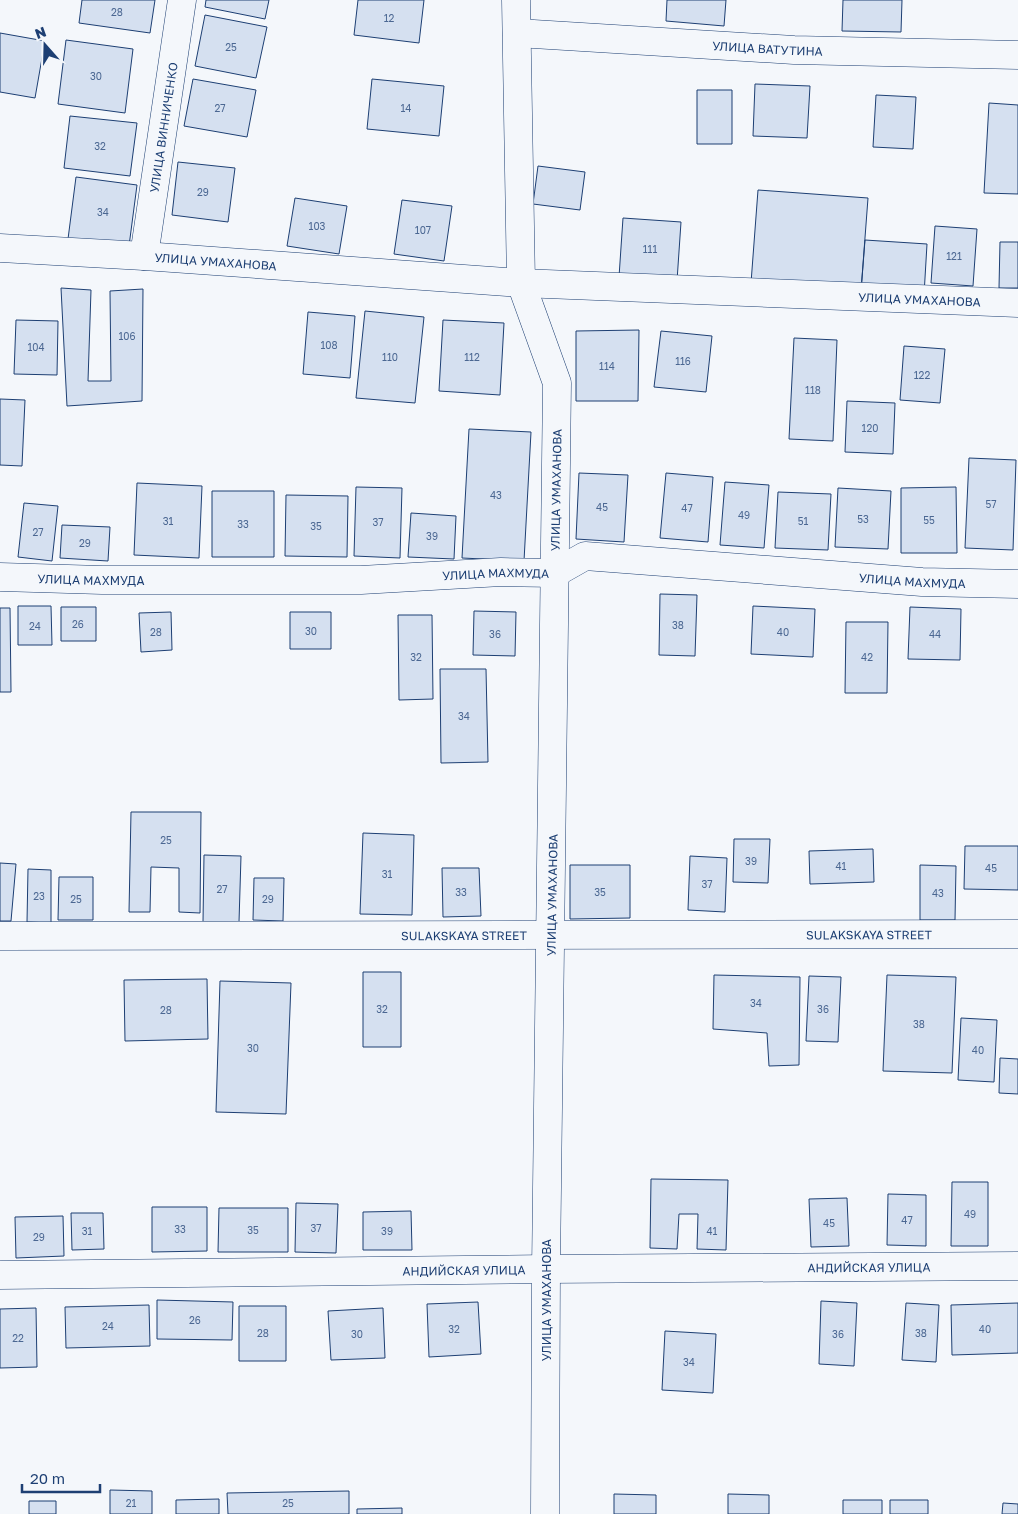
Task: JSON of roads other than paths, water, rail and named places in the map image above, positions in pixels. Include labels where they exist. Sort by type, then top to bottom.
[{"type":"street","name":"УЛИЦА ВИННИЧЕНКО","points":[[144,256],[182,0]]},
{"type":"street","name":"УЛИЦА УМАХАНОВА","points":[[516,0],[521,283],[557,383],[552,934],[546,1269],[545,1514]]},
{"type":"street","name":"УЛИЦА ВАТУТИНА","points":[[518,33],[794,50],[1018,55]]},
{"type":"street","name":"УЛИЦА УМАХАНОВА","points":[[0,248],[144,256],[521,283],[1018,303]]},
{"type":"street","name":"УЛИЦА МАХМУДА","points":[[0,577],[102,580],[361,580],[501,572],[555,573],[585,556],[922,582],[1018,584]]},
{"type":"street","name":"SULAKSKAYA STREET","points":[[0,936],[1018,934]]},
{"type":"street","name":"АНДИЙСКАЯ УЛИЦА","points":[[0,1275],[1018,1266]]}]
